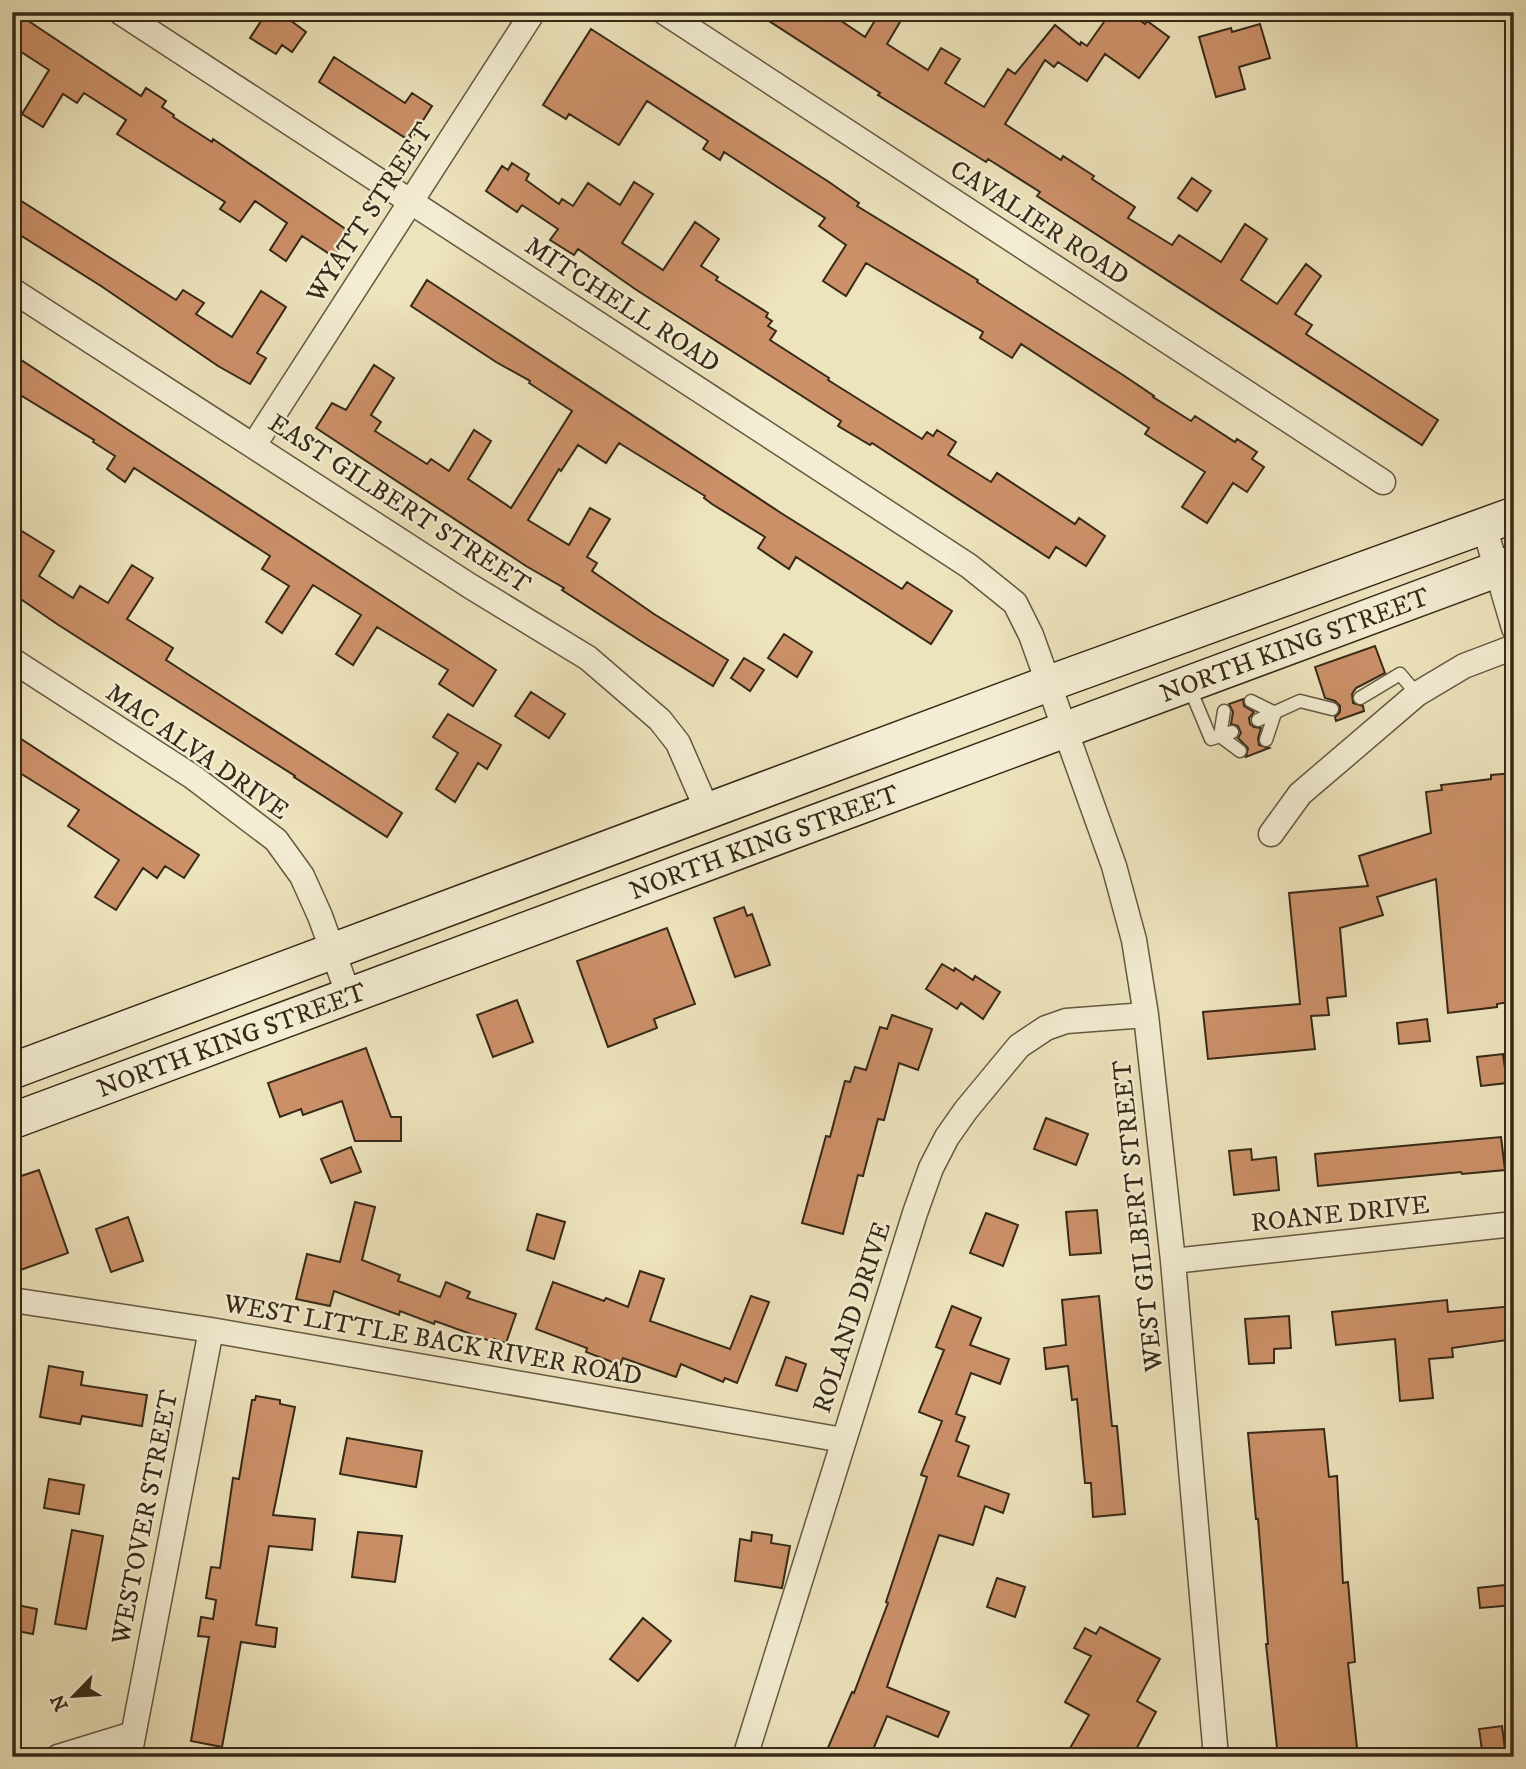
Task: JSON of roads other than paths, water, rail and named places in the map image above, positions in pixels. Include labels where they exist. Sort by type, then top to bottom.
[{"type":"main road","name":"NORTH KING STREET","points":[[12,1071],[1050,683],[1499,520]]},
{"type":"main road","name":"NORTH KING STREET","points":[[12,1121],[1505,566]]},
{"type":"street","name":"MITCHELL ROAD","points":[[120,12],[989,580],[1015,603],[1050,683]]},
{"type":"street","name":"WYATT STREET","points":[[254,444],[533,12]]},
{"type":"street","name":"CAVALIER ROAD","points":[[664,12],[1383,482]]},
{"type":"street","name":"EAST GILBERT STREET","points":[[12,290],[470,586],[588,657],[660,720],[678,743],[708,812]]},
{"type":"street","points":[[1499,520],[1514,628]]},
{"type":"street","points":[[1271,834],[1300,794],[1417,694],[1464,667],[1514,647]]},
{"type":"street","name":"MAC ALVA DRIVE","points":[[12,660],[193,777],[276,840],[302,876],[349,996]]},
{"type":"street","name":"WEST GILBERT STREET","points":[[1050,683],[1125,901],[1136,950],[1146,1015],[1173,1261],[1216,1757]]},
{"type":"street","name":"ROLAND DRIVE","points":[[745,1757],[931,1168],[947,1137],[1019,1046],[1046,1028],[1066,1021],[1146,1015]]},
{"type":"street","name":"ROANE DRIVE","points":[[1173,1261],[1514,1224]]},
{"type":"street","name":"WEST LITTLE BACK RIVER ROAD","points":[[12,1300],[211,1330],[843,1440]]},
{"type":"street","name":"WESTOVER STREET","points":[[131,1745],[211,1330]]},
{"type":"street","points":[[58,1757],[131,1745]]},
{"type":"lane","points":[[1360,698],[1400,674],[1417,694]]},
{"type":"lane","points":[[1188,684],[1211,739],[1226,734]]},
{"type":"lane","points":[[1251,701],[1275,713]]},
{"type":"lane","points":[[1258,720],[1300,701],[1332,709]]},
{"type":"lane","points":[[1224,711],[1226,734],[1240,751]]},
{"type":"lane","points":[[1266,740],[1275,713]]}]
